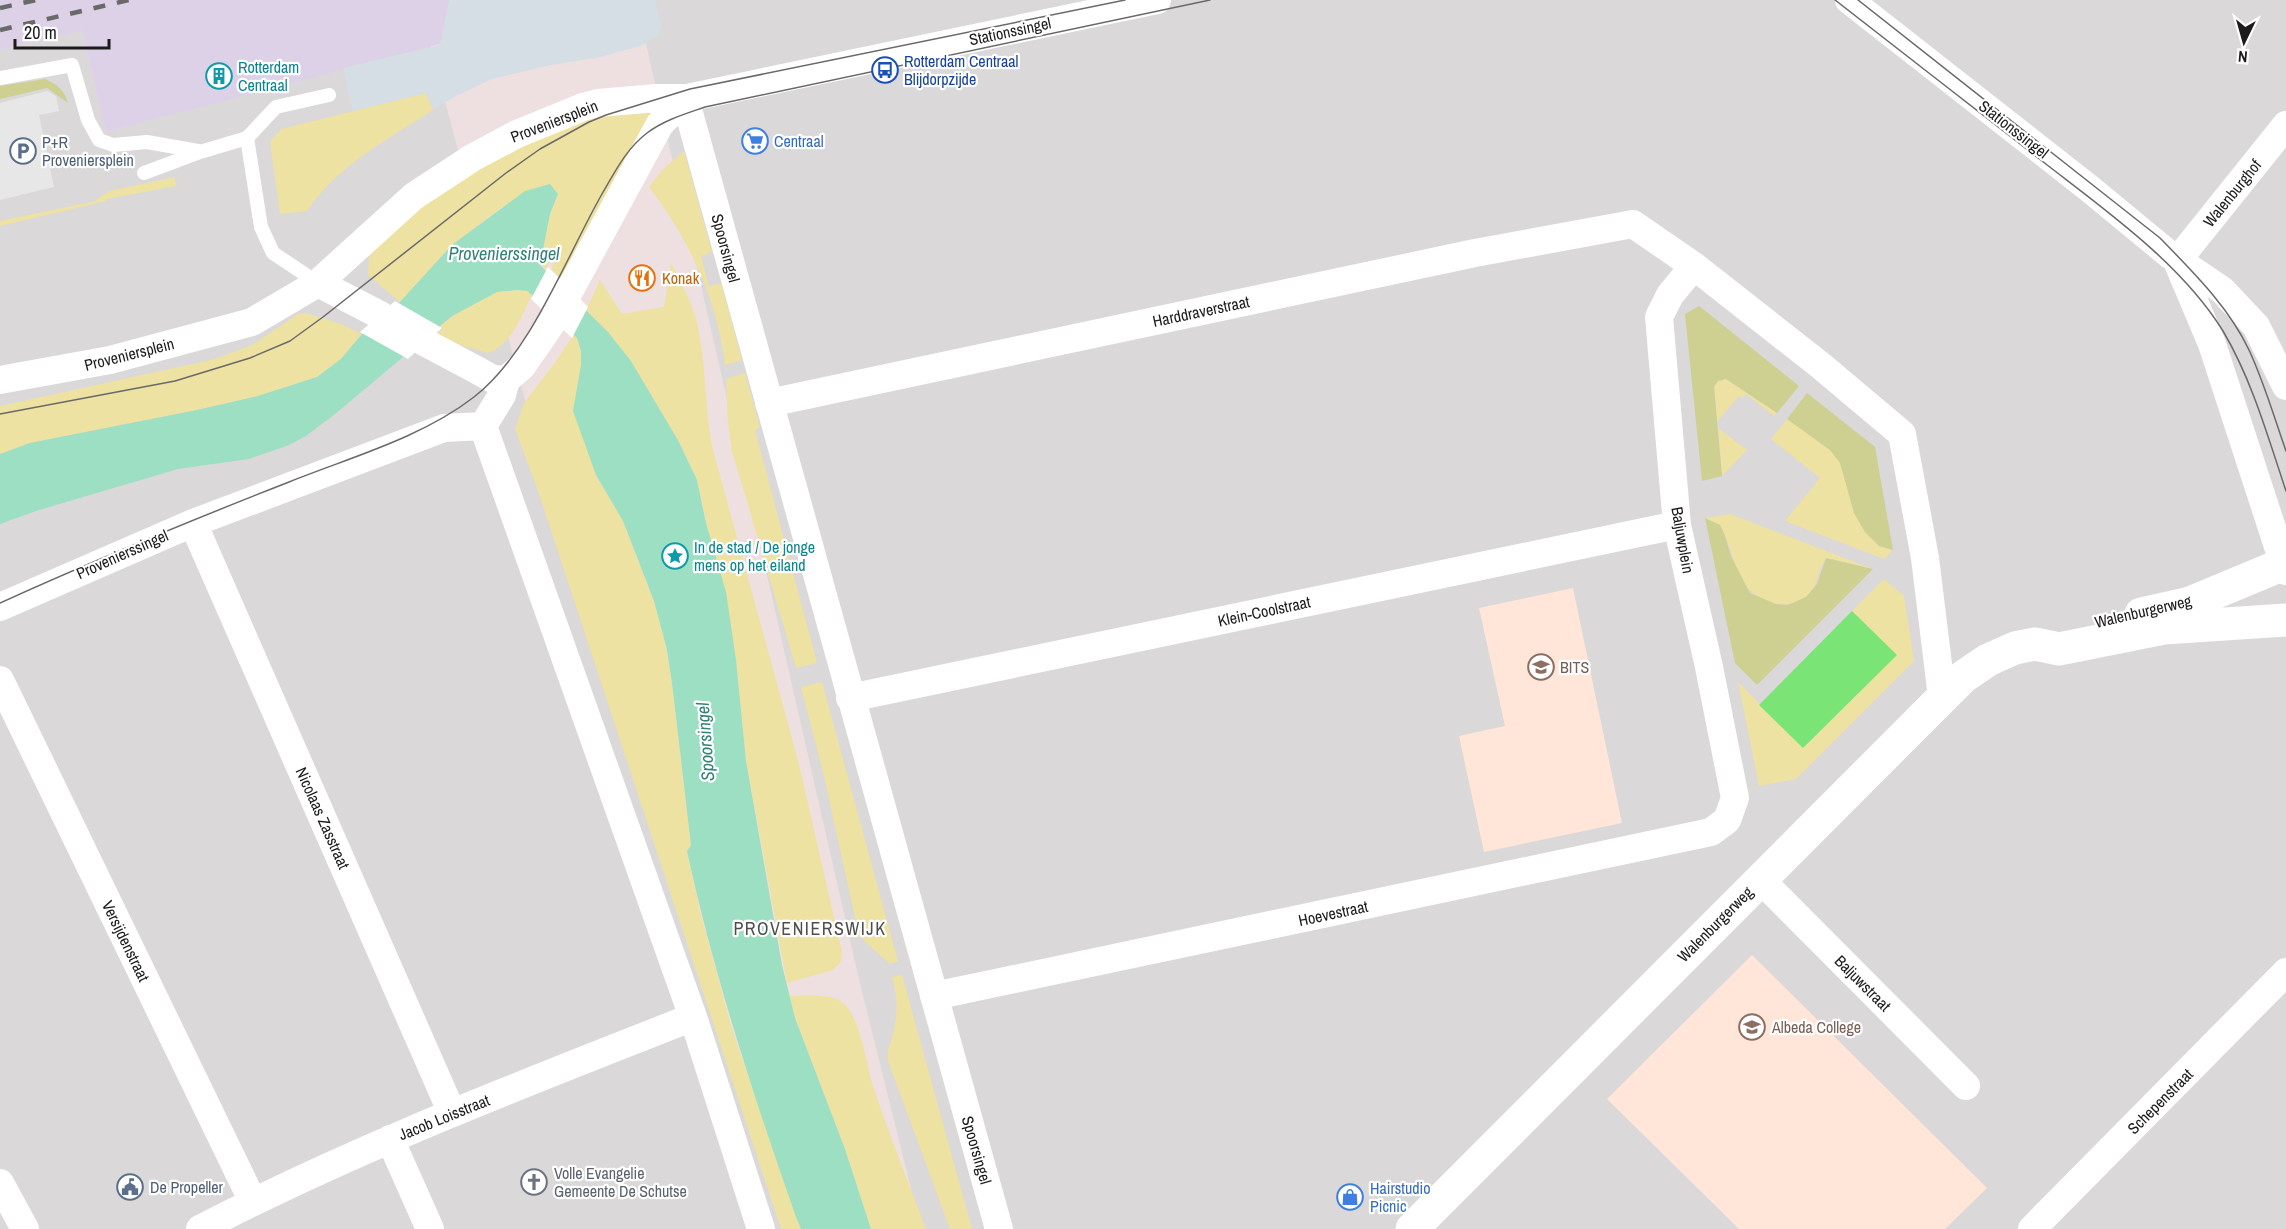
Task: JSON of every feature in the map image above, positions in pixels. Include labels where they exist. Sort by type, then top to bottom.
[{"type":"street","name":"Stationssingel","points":[[687,98],[1157,0]]},
{"type":"street","name":"Stationssingel","points":[[1849,0],[2081,182],[2177,261],[2222,290],[2256,326],[2286,386]]},
{"type":"street","name":"Proveniersplein","points":[[0,380],[110,360],[252,322],[318,283],[414,196],[472,158],[518,134],[598,103],[687,98]]},
{"type":"street","points":[[687,98],[660,124],[572,289],[522,366],[506,380],[498,403],[483,426],[693,1017],[761,1229]]},
{"type":"street","name":"Spoorsingel","points":[[687,98],[689,113],[850,698],[999,1229]]},
{"type":"street","name":"Walenburghof","points":[[2177,261],[2286,125]]},
{"type":"street","name":"Harddraverstraat","points":[[769,403],[1475,253],[1633,224],[1694,266]]},
{"type":"street","name":"Stationssingel","points":[[2177,261],[2212,344],[2285,566]]},
{"type":"street","points":[[1694,266],[1820,365],[1902,434],[1925,558],[1941,697]]},
{"type":"street","name":"Baljuwplein","points":[[1694,266],[1670,295],[1659,317],[1677,525],[1709,667],[1734,798],[1727,820]]},
{"type":"street","points":[[318,283],[494,379],[506,380]]},
{"type":"street","name":"Provenierssingel","points":[[0,607],[193,523],[444,428],[483,426]]},
{"type":"street","name":"Nicolaas Zasstraat","points":[[193,523],[452,1113]]},
{"type":"street","name":"Klein-Coolstraat","points":[[850,698],[1677,525]]},
{"type":"street","name":"Walenburgerweg","points":[[2035,644],[2054,630],[2190,603],[2285,566]]},
{"type":"street","name":"Walenburgerweg","points":[[1412,1229],[1963,677],[1988,660],[2015,648],[2035,644],[2059,649],[2164,628],[2286,620]]},
{"type":"street","name":"Versijdenstraat","points":[[0,680],[253,1202]]},
{"type":"street","name":"Hoevestraat","points":[[934,996],[1711,832],[1727,820]]},
{"type":"street","name":"Baljuwstraat","points":[[1760,879],[1966,1086]]},
{"type":"street","name":"Schepenstraat","points":[[2044,1224],[2284,980]]},
{"type":"street","name":"Jacob Loisstraat","points":[[200,1229],[390,1139],[693,1017]]},
{"type":"street","points":[[390,1139],[430,1229]]},
{"type":"street","points":[[0,1183],[25,1229]]},
{"type":"lane","points":[[0,78],[72,65],[88,120],[99,140],[113,145],[147,142],[200,152]]},
{"type":"lane","points":[[144,173],[200,152],[247,138],[276,107],[329,95]]},
{"type":"lane","points":[[247,138],[261,227],[273,253],[318,283]]},
{"type":"shaded area","name":"Rotterdam Centraal","points":[[0,0],[607,0],[106,132],[82,31],[0,50]]},
{"type":"shaded area","points":[[449,0],[655,0],[662,27],[657,37],[640,46],[601,57],[551,65],[492,79],[433,110],[426,93],[353,111],[343,68],[440,45]]},
{"type":"shaded area","points":[[636,0],[2286,0],[2286,1229],[921,1229],[858,975]]},
{"type":"shaded area","points":[[82,31],[106,132],[430,45],[525,400],[797,1229],[0,1229],[0,50]]},
{"type":"shaded area","points":[[45,79],[60,88],[68,103],[47,88],[0,99],[0,86]]},
{"type":"shaded area","name":"P+R Proveniersplein","points":[[47,91],[56,96],[59,111],[39,115],[54,187],[0,200],[0,103]]},
{"type":"shaded area","points":[[426,93],[433,110],[364,154],[333,180],[307,211],[280,214],[270,142],[281,129]]},
{"type":"shaded area","points":[[647,109],[651,114],[564,281],[551,269],[561,249],[558,248],[546,269],[540,265],[550,214],[558,194],[501,208],[452,245],[400,302],[368,275],[369,257],[380,242],[445,188],[571,119]]},
{"type":"shaded area","points":[[684,151],[712,252],[701,256],[709,286],[721,283],[742,360],[725,365],[715,317],[699,271],[677,227],[649,187],[662,170]]},
{"type":"shaded area","points":[[175,177],[176,186],[107,199],[0,226],[0,221],[95,201],[109,191]]},
{"type":"shaded area","points":[[671,263],[688,298],[700,335],[713,450],[798,760],[842,952],[841,962],[833,970],[787,983],[746,761],[736,660],[697,480],[679,442],[631,361],[586,310],[600,280],[622,314],[664,307]]},
{"type":"shaded area","points":[[527,291],[532,295],[515,329],[496,349],[488,353],[460,345],[437,334],[443,329],[439,326],[461,311],[497,292]]},
{"type":"shaded area","points":[[1699,306],[1799,386],[1777,413],[1726,379],[1718,381],[1714,387],[1722,476],[1702,481],[1685,314]]},
{"type":"shaded area","points":[[306,313],[341,324],[362,334],[341,359],[317,377],[258,396],[30,443],[0,454],[0,406],[215,359],[252,345],[298,314]]},
{"type":"shaded area","points":[[574,334],[581,349],[581,365],[596,475],[623,521],[654,601],[667,650],[691,845],[687,851],[700,911],[732,1029],[801,1229],[781,1229],[539,494],[515,429],[524,403]]},
{"type":"shaded area","points":[[745,373],[760,427],[755,430],[817,663],[796,668],[732,451],[726,379]]},
{"type":"shaded area","points":[[1726,379],[1777,413],[1774,416],[1746,394],[1742,398],[1739,396],[1717,422],[1714,387],[1718,381]]},
{"type":"shaded area","points":[[1807,393],[1875,447],[1893,550],[1879,546],[1865,532],[1854,513],[1840,463],[1830,450],[1787,419]]},
{"type":"shaded area","points":[[1787,419],[1830,450],[1841,463],[1854,513],[1879,546],[1893,550],[1884,559],[1785,521],[1820,478],[1771,439]]},
{"type":"shaded area","points":[[1718,428],[1747,450],[1722,476]]},
{"type":"shaded area","points":[[1730,514],[1873,569],[1826,558],[1812,591],[1805,598],[1785,605],[1763,599],[1744,583],[1720,525],[1705,518]]},
{"type":"shaded area","points":[[1705,518],[1720,525],[1731,556],[1750,593],[1776,604],[1788,605],[1806,597],[1817,584],[1826,558],[1873,569],[1757,685],[1735,663]]},
{"type":"shaded area","points":[[1884,579],[1904,596],[1914,661],[1796,779],[1759,786],[1738,682],[1803,748],[1896,655],[1852,611]]},
{"type":"shaded area","name":"BITS","points":[[1573,588],[1622,823],[1484,852],[1459,736],[1505,726],[1479,608]]},
{"type":"shaded area","points":[[822,682],[898,961],[890,964],[859,936],[824,776],[801,687]]},
{"type":"shaded area","name":"Albeda College","points":[[1752,955],[1987,1188],[1945,1229],[1739,1229],[1607,1099]]},
{"type":"shaded area","points":[[902,975],[972,1229],[950,1229],[888,1061],[896,1014],[892,977]]},
{"type":"shaded area","points":[[790,996],[820,996],[836,999],[842,1002],[852,1014],[879,1104],[926,1229],[871,1229],[845,1149],[795,1018]]},
{"type":"green space","points":[[1852,611],[1897,655],[1803,748],[1759,705]]},
{"type":"water","points":[[550,184],[558,194],[550,214],[540,265],[608,332],[631,361],[679,442],[697,480],[706,523],[726,592],[736,660],[746,761],[782,965],[795,1018],[845,1149],[871,1229],[801,1229],[796,1217],[736,1036],[687,851],[691,845],[672,683],[667,650],[654,601],[623,521],[596,475],[573,411],[581,365],[581,351],[577,338],[532,295],[527,291],[517,290],[497,292],[452,316],[335,414],[306,436],[289,445],[249,459],[178,469],[39,510],[0,524],[0,454],[30,443],[258,396],[317,377],[341,359],[362,334],[400,302],[452,245],[525,191]]},
{"type":"pier","points":[[548,267],[588,307],[572,338],[531,299]]},
{"type":"pier","points":[[395,301],[442,328],[408,359],[360,332]]},
{"type":"tram line","points":[[0,414],[175,381],[250,358],[290,341],[506,173],[540,149],[606,115],[690,89],[1125,0]]},
{"type":"tram line","points":[[0,603],[180,526],[409,435],[474,397],[513,356],[530,330],[622,161],[640,139],[660,124],[705,107],[1210,0]]},
{"type":"tram line","points":[[1835,0],[2116,218],[2164,260],[2186,283],[2223,331],[2243,369],[2286,491]]},
{"type":"tram line","points":[[1858,0],[2160,238],[2185,263],[2209,290],[2241,334],[2259,374],[2286,451]]},
{"type":"railway","points":[[0,8],[36,0]]},
{"type":"railway","points":[[0,30],[129,0]]},
{"type":"place","name":"Rotterdam Centraal Blijdorpzijde","points":[[885,70]]},
{"type":"place","name":"Rotterdam Centraal","points":[[219,76]]},
{"type":"place","name":"Centraal","points":[[755,141]]},
{"type":"place","name":"P+R Proveniersplein","points":[[23,151]]},
{"type":"place","name":"Konak","points":[[642,278]]},
{"type":"place","name":"In de stad / De jonge mens op het eiland","points":[[675,556]]},
{"type":"place","name":"BITS","points":[[1541,667]]},
{"type":"place","name":"Albeda College","points":[[1752,1027]]},
{"type":"place","name":"Volle Evangelie Gemeente De Schutse","points":[[534,1182]]},
{"type":"place","name":"De Propeller","points":[[130,1187]]},
{"type":"place","name":"Hairstudio Picnic","points":[[1350,1197]]},
{"type":"district","name":"PROVENIERSWIJK","points":[[810,928]]}]
